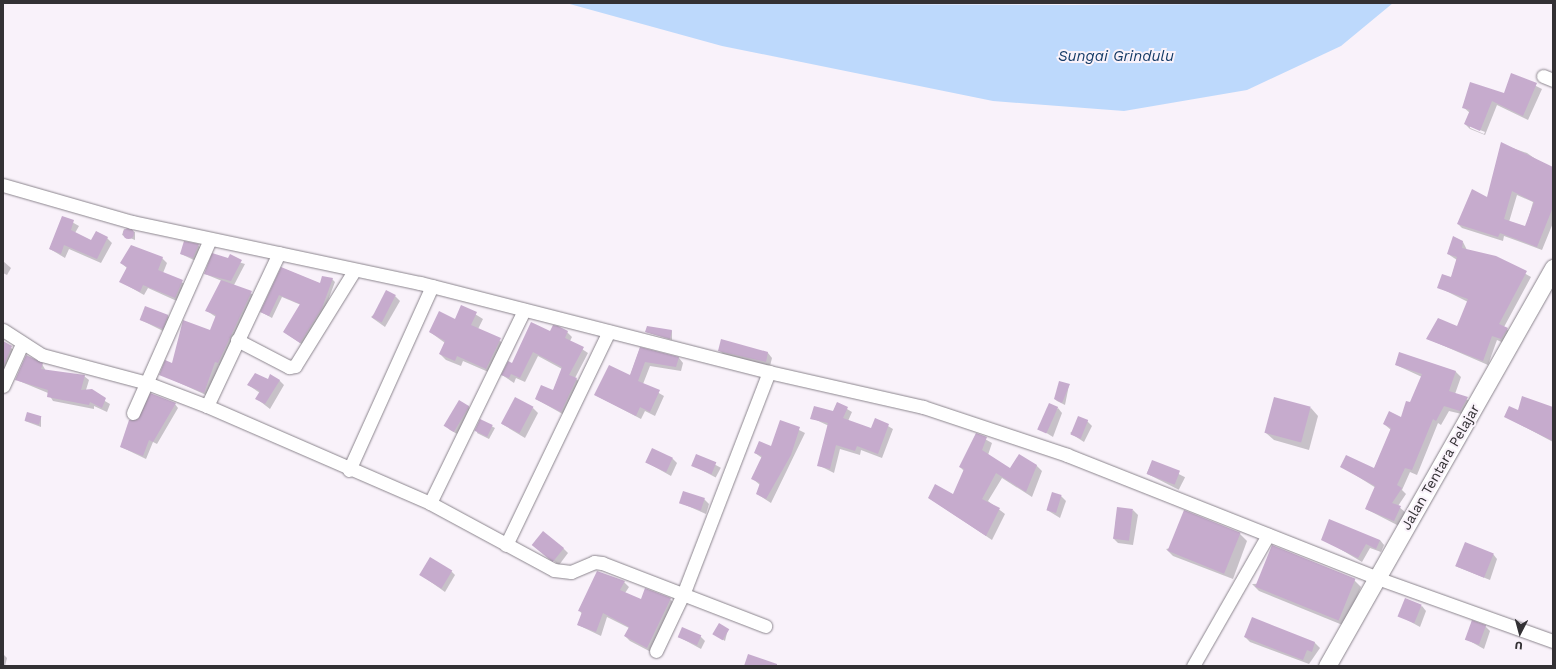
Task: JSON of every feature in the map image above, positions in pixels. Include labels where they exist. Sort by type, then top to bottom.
[{"type":"main road","name":"Jalan Tentara Pelajar","points":[[1327,666],[1553,268]]},
{"type":"street","points":[[3,185],[132,222],[279,253],[354,271],[432,286],[769,372],[923,407],[1067,455],[1377,578],[1553,641]]},
{"type":"street","points":[[133,413],[210,239]]},
{"type":"street","points":[[207,406],[279,253]]},
{"type":"street","points":[[237,340],[289,367],[295,366],[354,271]]},
{"type":"street","points":[[350,470],[432,286]]},
{"type":"street","points":[[430,503],[524,310]]},
{"type":"street","points":[[3,330],[22,344],[42,355],[147,383],[207,406],[350,470],[430,503],[506,545],[564,573],[594,562],[602,563],[684,592],[765,626]]},
{"type":"street","points":[[506,545],[609,331]]},
{"type":"street","points":[[3,386],[22,344]]},
{"type":"street","points":[[656,651],[684,592],[769,372]]},
{"type":"street","points":[[1193,666],[1268,535]]},
{"type":"water","name":"Sungai Grindulu","points":[[566,3],[1072,5],[1393,3],[1341,46],[1247,90],[1124,111],[993,101],[722,46]]},
{"type":"building","points":[[1511,73],[1537,83],[1523,116],[1492,101],[1480,131],[1464,124],[1470,110],[1462,108],[1470,82],[1504,93]]},
{"type":"building","points":[[1501,142],[1553,167],[1553,207],[1537,247],[1500,233],[1498,237],[1457,224],[1472,189],[1487,197]],"holes":[[[1512,191],[1534,202],[1525,226],[1504,219]]]},
{"type":"building","points":[[62,216],[74,220],[71,230],[91,240],[96,231],[108,237],[97,259],[64,245],[61,254],[49,249]]},
{"type":"building","points":[[128,227],[132,229],[134,233],[132,237],[128,239],[124,237],[122,233],[124,229]]},
{"type":"building","points":[[1453,236],[1463,241],[1462,248],[1496,256],[1527,271],[1499,324],[1508,328],[1501,339],[1492,336],[1483,361],[1426,339],[1438,318],[1457,326],[1468,299],[1437,288],[1442,274],[1451,277],[1457,257],[1447,254]]},
{"type":"building","points":[[184,241],[199,244],[193,258],[180,254]]},
{"type":"building","points":[[131,245],[163,257],[158,270],[183,280],[175,298],[143,285],[140,292],[119,282],[127,267],[120,263]]},
{"type":"building","points":[[212,253],[228,258],[230,254],[242,260],[231,281],[204,274]]},
{"type":"building","points":[[281,267],[320,283],[322,276],[333,278],[322,308],[300,343],[283,332],[300,304],[279,295],[269,316],[260,312]]},
{"type":"building","points":[[221,280],[252,291],[218,363],[215,362],[204,393],[159,375],[165,360],[172,363],[183,320],[210,330],[216,315],[205,311]]},
{"type":"building","points":[[386,290],[396,295],[382,323],[372,318]]},
{"type":"building","points":[[461,305],[477,312],[471,325],[501,338],[486,369],[457,356],[455,361],[439,354],[445,341],[429,332],[439,311],[455,319]]},
{"type":"building","points":[[145,306],[168,315],[163,329],[140,320]]},
{"type":"building","points":[[531,322],[550,331],[553,325],[558,326],[568,331],[565,338],[584,347],[569,375],[577,378],[561,412],[535,399],[541,385],[553,390],[562,367],[533,352],[520,378],[511,374],[509,378],[501,375],[508,361],[512,363]]},
{"type":"building","points":[[647,326],[672,330],[670,339],[645,332]]},
{"type":"building","points":[[721,339],[768,352],[766,362],[718,351]]},
{"type":"building","points":[[3,341],[12,346],[3,367]]},
{"type":"building","points":[[640,347],[679,357],[676,367],[645,362],[638,381],[660,390],[650,412],[640,407],[636,416],[594,395],[609,365],[630,375]]},
{"type":"building","points":[[1399,352],[1456,371],[1449,391],[1468,397],[1460,411],[1444,406],[1436,421],[1433,419],[1412,470],[1405,468],[1397,485],[1402,488],[1392,503],[1401,506],[1394,521],[1365,509],[1375,486],[1340,467],[1346,455],[1374,468],[1391,428],[1383,424],[1389,411],[1401,417],[1406,401],[1410,402],[1422,374],[1395,365]]},
{"type":"building","points":[[26,355],[43,363],[41,369],[85,375],[81,390],[92,389],[106,398],[102,408],[90,402],[89,405],[47,397],[48,390],[15,380]]},
{"type":"building","points":[[255,373],[268,379],[270,374],[280,380],[265,404],[255,399],[260,391],[247,385]]},
{"type":"building","points":[[1059,381],[1070,384],[1062,403],[1054,399]]},
{"type":"building","points":[[150,393],[176,403],[153,442],[149,440],[143,456],[120,447],[129,420],[138,419]]},
{"type":"building","points":[[1522,396],[1553,407],[1553,441],[1504,417],[1509,406],[1518,410]]},
{"type":"building","points":[[515,397],[534,407],[519,433],[501,423]]},
{"type":"building","points":[[1274,397],[1311,407],[1301,443],[1264,433]]},
{"type":"building","points":[[459,400],[469,406],[454,432],[444,426]]},
{"type":"building","points":[[837,402],[848,407],[843,418],[871,428],[875,418],[889,424],[878,454],[857,446],[855,451],[836,445],[830,469],[817,466],[828,423],[810,419],[814,406],[833,411]]},
{"type":"building","points":[[1049,403],[1058,407],[1046,434],[1037,429]]},
{"type":"building","points":[[27,412],[41,416],[39,425],[25,421]]},
{"type":"building","points":[[1078,416],[1088,420],[1081,439],[1071,435]]},
{"type":"building","points":[[480,419],[493,425],[487,437],[475,431]]},
{"type":"building","points":[[780,420],[800,427],[791,455],[766,499],[756,494],[760,483],[751,479],[762,456],[754,453],[759,441],[771,446]]},
{"type":"building","points":[[976,433],[987,437],[982,450],[1010,468],[1019,454],[1037,465],[1026,492],[996,473],[982,499],[1000,508],[986,536],[928,498],[935,484],[953,494],[964,469],[959,467]]},
{"type":"building","points":[[652,448],[673,458],[666,472],[645,463]]},
{"type":"building","points":[[696,454],[716,462],[712,474],[691,466]]},
{"type":"building","points":[[1152,460],[1180,471],[1175,485],[1147,474]]},
{"type":"building","points":[[683,491],[705,498],[701,510],[679,503]]},
{"type":"building","points":[[1052,492],[1062,495],[1056,513],[1046,510]]},
{"type":"building","points":[[1117,507],[1133,509],[1129,541],[1113,539]]},
{"type":"building","points":[[1184,510],[1241,533],[1224,574],[1168,551]]},
{"type":"building","points":[[1329,519],[1380,540],[1376,549],[1366,544],[1358,558],[1321,540]]},
{"type":"building","points":[[543,531],[564,548],[553,562],[532,545]]},
{"type":"building","points":[[1465,542],[1494,554],[1484,578],[1455,566]]},
{"type":"building","points":[[1272,545],[1355,579],[1339,620],[1255,587]]},
{"type":"building","points":[[430,557],[452,570],[441,588],[419,575]]},
{"type":"building","points":[[597,571],[625,581],[620,590],[641,599],[645,588],[671,598],[647,648],[624,636],[629,627],[603,613],[596,632],[577,625],[582,612],[578,611]]},
{"type":"building","points":[[1405,598],[1422,605],[1414,623],[1398,617]]},
{"type":"building","points":[[1252,617],[1315,642],[1312,652],[1307,650],[1303,660],[1244,637]]},
{"type":"building","points":[[1472,620],[1486,625],[1479,645],[1465,640]]},
{"type":"building","points":[[719,623],[729,629],[723,640],[712,634]]},
{"type":"building","points":[[682,627],[701,635],[697,645],[678,637]]},
{"type":"building","points":[[748,654],[777,664],[777,666],[744,666]]}]
